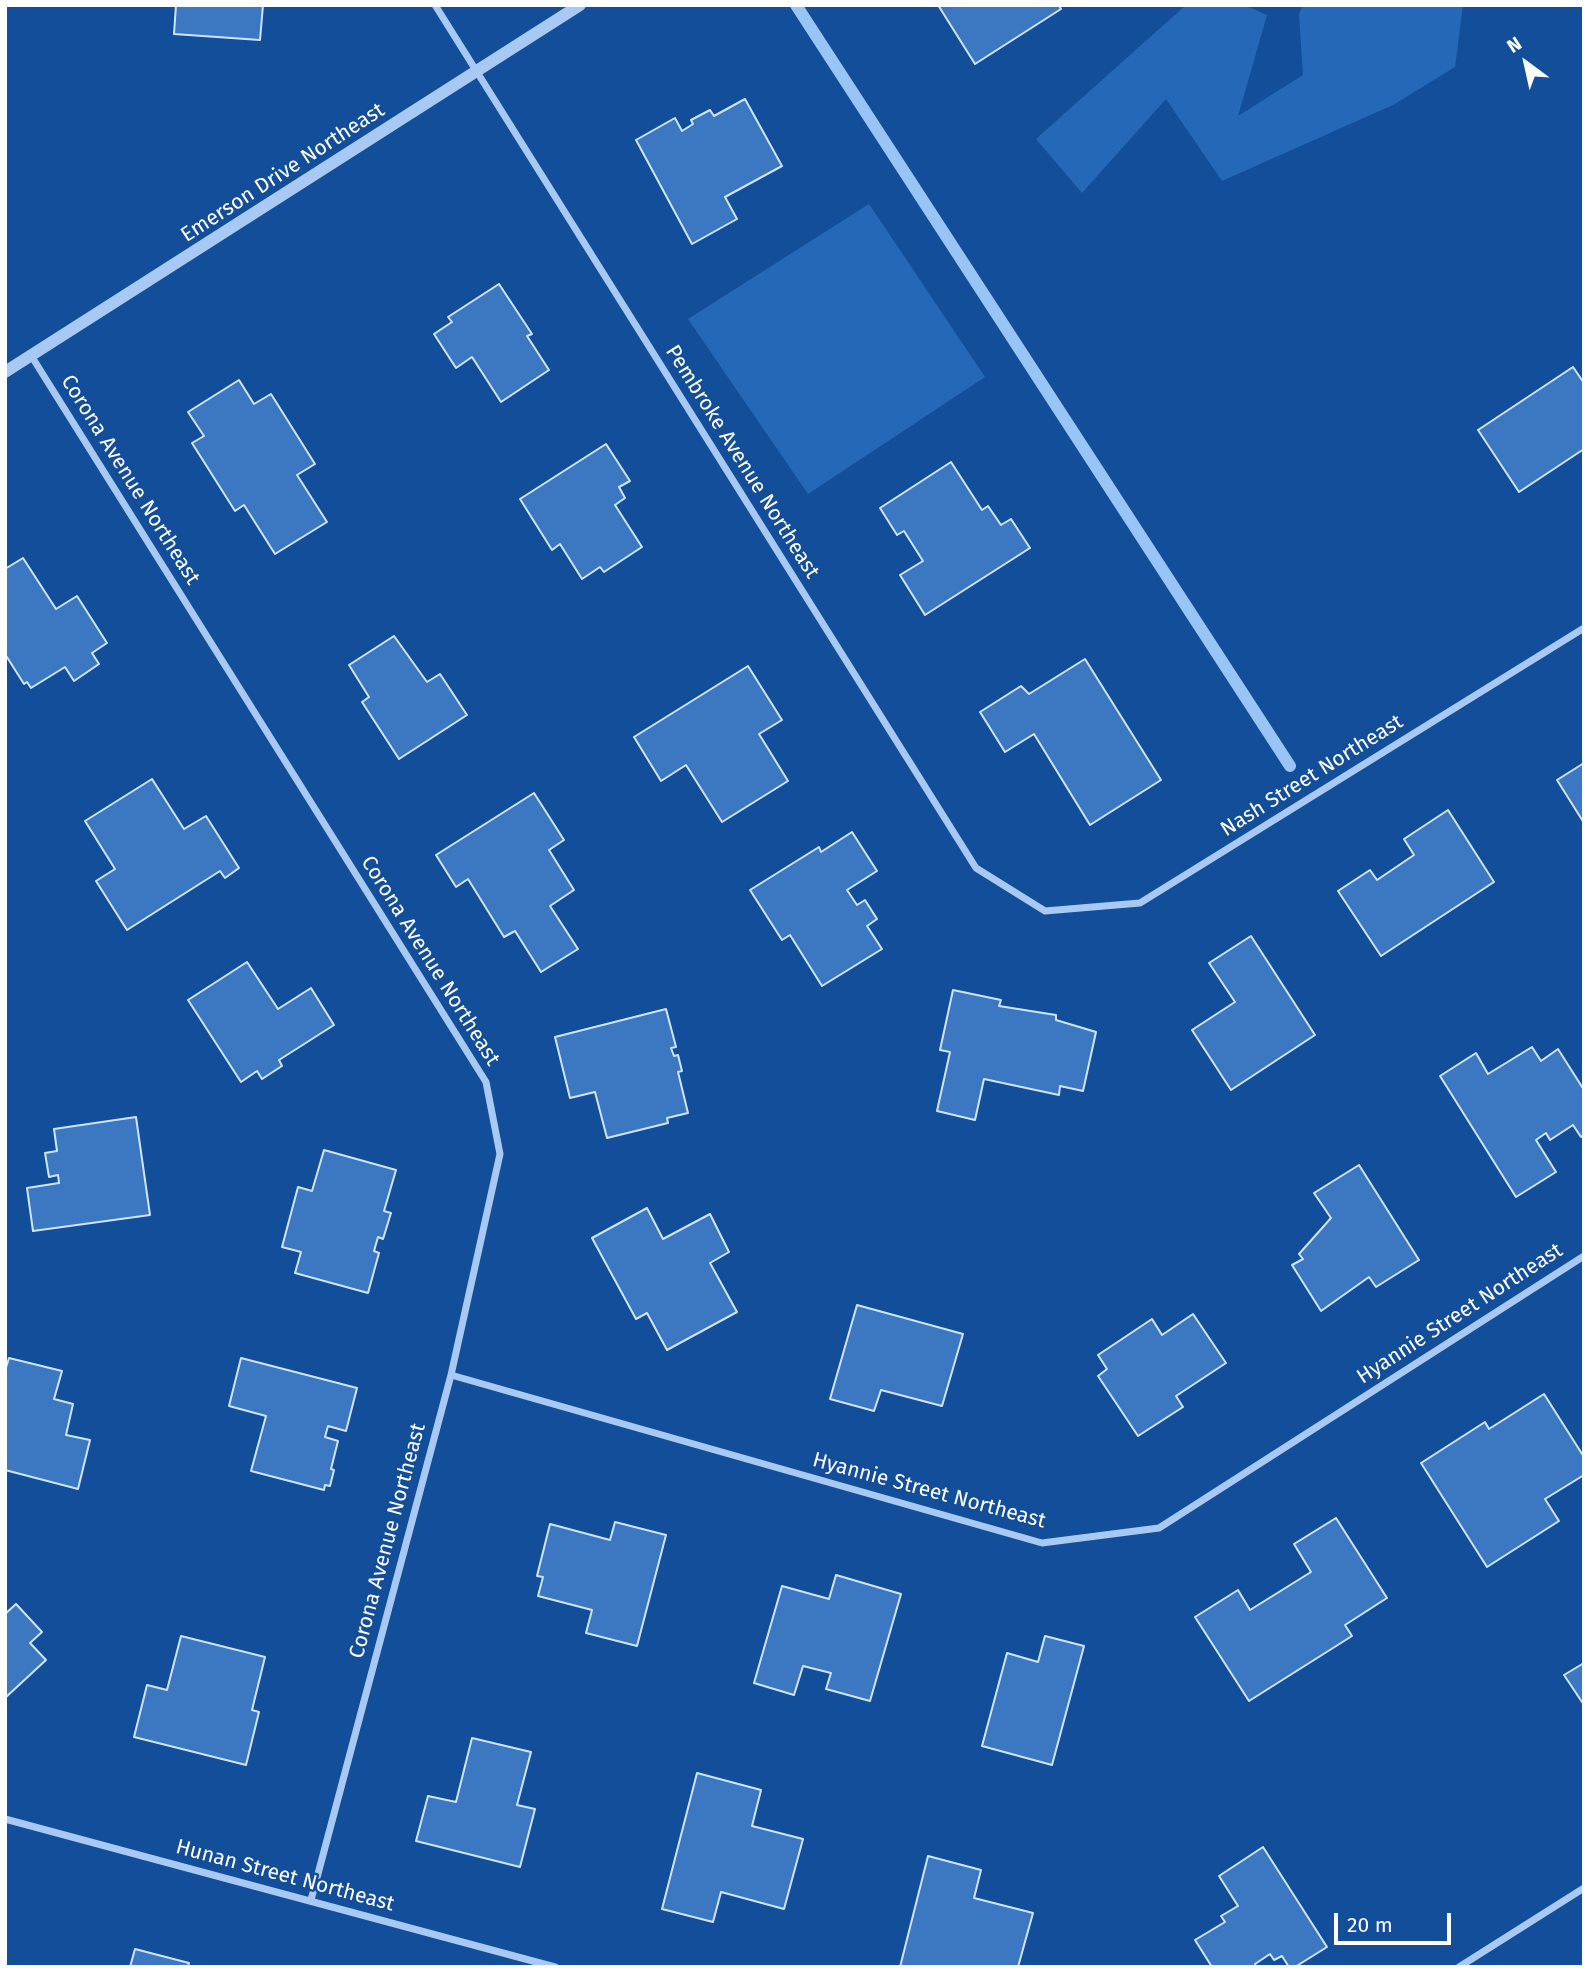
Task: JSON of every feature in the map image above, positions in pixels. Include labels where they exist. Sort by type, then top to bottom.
[{"type":"street","name":"Pembroke Avenue Northeast","points":[[435,5],[976,868],[1045,911]]},
{"type":"street","name":"Emerson Drive Northeast","points":[[5,372],[580,5]]},
{"type":"street","name":"Corona Avenue Northeast","points":[[32,357],[486,1082],[500,1153],[451,1375],[311,1900]]},
{"type":"street","name":"Nash Street Northeast","points":[[1045,911],[1140,903],[1584,628]]},
{"type":"street","name":"Hyannie Street Northeast","points":[[451,1375],[1042,1543],[1158,1528],[1584,1256]]},
{"type":"street","name":"Hunan Street Northeast","points":[[5,1819],[555,1967]]},
{"type":"street","points":[[1459,1967],[1584,1888]]},
{"type":"shaded area","points":[[1186,5],[1244,5],[1267,15],[1238,116],[1303,75],[1299,14],[1303,5],[1463,5],[1455,67],[1393,105],[1222,181],[1166,99],[1082,193],[1036,139]]},
{"type":"shaded area","points":[[869,204],[985,377],[808,494],[688,319]]},
{"type":"building","points":[[176,5],[263,5],[260,40],[174,34]]},
{"type":"building","points":[[938,5],[1059,5],[1061,9],[975,64]]},
{"type":"building","points":[[745,99],[782,166],[725,197],[737,219],[692,244],[636,140],[675,118],[682,131],[693,124],[691,120],[710,110],[714,116]]},
{"type":"building","points":[[499,284],[532,334],[527,336],[549,370],[501,402],[472,357],[456,368],[434,334],[452,322],[448,317]]},
{"type":"building","points":[[1573,367],[1584,383],[1584,449],[1519,492],[1478,430]]},
{"type":"building","points":[[239,380],[254,404],[271,394],[315,464],[297,475],[327,522],[275,554],[244,505],[235,511],[192,443],[204,436],[188,412]]},
{"type":"building","points":[[606,444],[630,481],[619,487],[625,498],[615,505],[642,547],[604,572],[600,567],[582,579],[560,544],[552,550],[520,499]]},
{"type":"building","points":[[951,462],[982,510],[988,506],[1001,525],[1011,519],[1030,548],[925,615],[900,575],[923,561],[904,531],[897,535],[880,508]]},
{"type":"building","points":[[23,558],[56,609],[77,596],[107,643],[92,653],[99,664],[74,681],[65,667],[31,688],[27,682],[24,684],[5,654],[5,569]]},
{"type":"building","points":[[394,636],[427,682],[440,674],[467,715],[399,759],[362,702],[369,697],[349,665]]},
{"type":"building","points":[[1085,659],[1161,780],[1090,825],[1034,734],[1005,752],[980,712],[1021,686],[1029,694]]},
{"type":"building","points":[[748,666],[782,720],[759,734],[788,781],[722,822],[686,765],[661,781],[634,737]]},
{"type":"building","points":[[1584,763],[1584,823],[1557,780]]},
{"type":"building","points":[[152,779],[184,829],[206,816],[239,868],[225,878],[220,871],[127,930],[96,881],[115,869],[85,821]]},
{"type":"building","points":[[534,793],[564,840],[549,850],[574,890],[550,906],[578,949],[541,972],[515,931],[504,937],[468,879],[456,887],[436,855]]},
{"type":"building","points":[[1448,810],[1494,882],[1381,956],[1338,891],[1370,870],[1377,880],[1414,855],[1404,839]]},
{"type":"building","points":[[852,832],[877,871],[847,890],[857,905],[865,900],[877,919],[867,926],[882,949],[822,986],[790,935],[782,940],[750,890],[819,847],[821,852]]},
{"type":"building","points":[[1251,936],[1315,1035],[1231,1090],[1192,1030],[1235,1002],[1209,963]]},
{"type":"building","points":[[247,962],[278,1009],[311,988],[334,1025],[279,1060],[282,1066],[262,1079],[257,1071],[241,1082],[188,1000]]},
{"type":"building","points":[[953,990],[1001,1000],[999,1006],[1056,1015],[1056,1020],[1096,1032],[1083,1091],[1060,1086],[1059,1095],[984,1079],[975,1120],[937,1111],[950,1052],[940,1050]]},
{"type":"building","points":[[666,1009],[676,1047],[671,1048],[674,1056],[678,1055],[682,1071],[678,1072],[688,1113],[667,1118],[668,1123],[607,1138],[595,1092],[570,1098],[555,1037]]},
{"type":"building","points":[[1532,1047],[1541,1061],[1558,1049],[1584,1090],[1584,1135],[1581,1137],[1573,1125],[1550,1140],[1546,1133],[1536,1140],[1556,1172],[1516,1197],[1440,1076],[1476,1053],[1488,1074]]},
{"type":"building","points":[[136,1117],[150,1215],[33,1231],[27,1188],[59,1183],[58,1175],[49,1177],[45,1153],[57,1151],[54,1129]]},
{"type":"building","points":[[324,1150],[396,1170],[384,1211],[391,1213],[383,1239],[378,1237],[374,1251],[379,1253],[368,1293],[295,1273],[301,1252],[282,1247],[298,1187],[312,1191]]},
{"type":"building","points":[[1359,1165],[1419,1260],[1376,1287],[1369,1277],[1321,1311],[1292,1265],[1303,1259],[1299,1254],[1331,1218],[1314,1193]]},
{"type":"building","points":[[647,1208],[663,1239],[710,1214],[729,1252],[710,1263],[737,1312],[667,1350],[647,1313],[636,1319],[592,1238]]},
{"type":"building","points":[[857,1305],[963,1334],[942,1406],[881,1390],[874,1411],[830,1399]]},
{"type":"building","points":[[1193,1314],[1226,1363],[1176,1396],[1183,1407],[1138,1436],[1098,1376],[1107,1369],[1098,1355],[1152,1319],[1162,1335]]},
{"type":"building","points":[[9,1358],[62,1371],[54,1399],[73,1404],[66,1435],[90,1440],[78,1489],[5,1470],[5,1371]]},
{"type":"building","points":[[241,1358],[357,1388],[346,1431],[328,1426],[325,1437],[338,1441],[330,1486],[325,1485],[324,1490],[251,1471],[266,1416],[229,1406]]},
{"type":"building","points":[[1544,1394],[1584,1457],[1584,1475],[1545,1499],[1559,1521],[1487,1567],[1421,1463],[1485,1422],[1489,1429]]},
{"type":"building","points":[[1336,1518],[1387,1598],[1345,1625],[1352,1636],[1249,1701],[1195,1617],[1238,1590],[1250,1610],[1311,1572],[1294,1544]]},
{"type":"building","points":[[615,1522],[666,1535],[637,1646],[586,1633],[592,1610],[538,1596],[543,1577],[537,1576],[550,1524],[610,1540]]},
{"type":"building","points":[[836,1575],[901,1594],[870,1701],[826,1689],[831,1673],[803,1666],[794,1695],[754,1683],[782,1586],[829,1599]]},
{"type":"building","points":[[16,1604],[42,1632],[30,1643],[46,1660],[5,1698],[5,1614]]},
{"type":"building","points":[[181,1636],[265,1657],[252,1710],[259,1712],[246,1765],[134,1737],[147,1685],[167,1690]]},
{"type":"building","points":[[1045,1636],[1084,1646],[1052,1765],[982,1746],[1007,1653],[1038,1662]]},
{"type":"building","points":[[1584,1663],[1584,1705],[1564,1675]]},
{"type":"building","points":[[472,1738],[531,1752],[517,1805],[535,1809],[520,1867],[416,1841],[428,1796],[456,1802]]},
{"type":"building","points":[[697,1773],[761,1790],[752,1826],[803,1839],[784,1909],[721,1892],[713,1922],[662,1909]]},
{"type":"building","points":[[1263,1847],[1327,1947],[1295,1967],[1289,1967],[1282,1956],[1274,1960],[1270,1954],[1255,1964],[1256,1967],[1212,1967],[1195,1940],[1225,1922],[1221,1916],[1238,1906],[1219,1876]]},
{"type":"building","points":[[928,1856],[981,1870],[974,1898],[1033,1913],[1018,1967],[900,1967]]},
{"type":"building","points":[[135,1949],[189,1963],[188,1967],[130,1967]]},
{"type":"waterway","points":[[796,5],[1290,766]]}]
